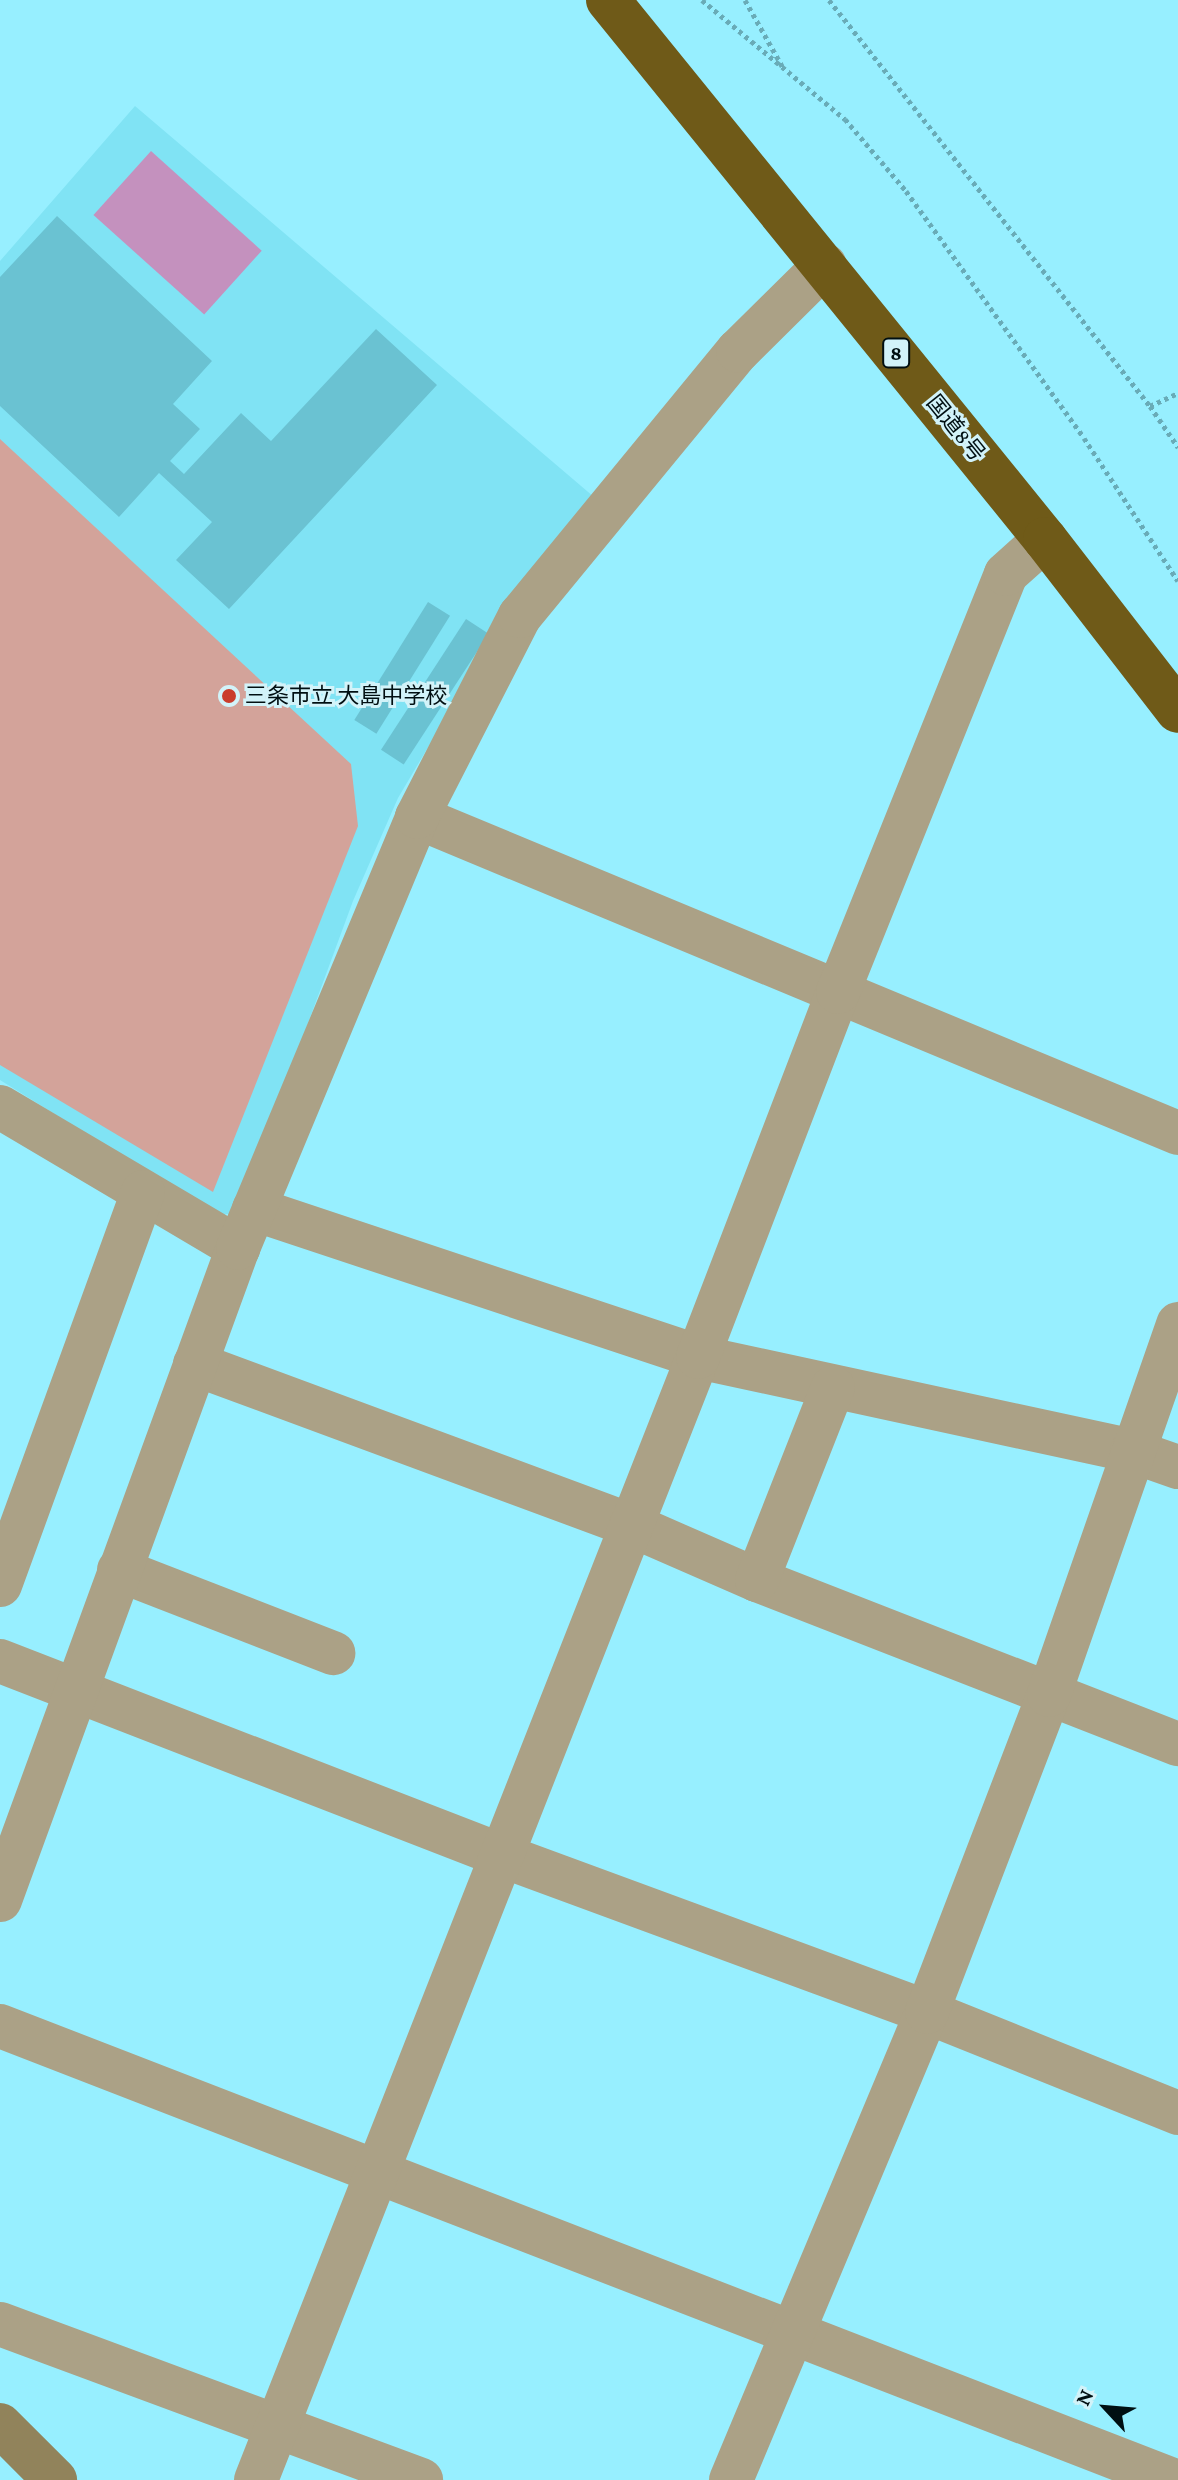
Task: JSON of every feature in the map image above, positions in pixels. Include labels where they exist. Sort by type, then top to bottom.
[{"type":"highway","name":"国道8号","points":[[608,0],[1045,539],[1178,711]]},
{"type":"street","points":[[0,1900],[238,1248],[417,817],[520,616],[738,351],[825,265]]},
{"type":"street","points":[[256,2480],[503,1856],[838,992],[1006,574],[1045,539]]},
{"type":"street","points":[[417,817],[1178,1133]]},
{"type":"street","points":[[0,1107],[238,1248]]},
{"type":"street","points":[[0,1585],[143,1192]]},
{"type":"street","points":[[254,1209],[698,1357],[1132,1451],[1178,1467]]},
{"type":"street","points":[[731,2480],[927,2012],[1049,1695],[1178,1324]]},
{"type":"street","points":[[195,1364],[631,1525],[757,1580],[1178,1744]]},
{"type":"street","points":[[757,1580],[833,1387]]},
{"type":"street","points":[[119,1570],[333,1653]]},
{"type":"street","points":[[0,1661],[503,1856],[927,2012],[1178,2113]]},
{"type":"street","points":[[0,2026],[1173,2480]]},
{"type":"street","points":[[0,2324],[421,2480]]},
{"type":"street","points":[[0,2425],[55,2480]]},
{"type":"path","points":[[702,0],[845,119],[906,191],[1084,438],[1178,581]]},
{"type":"path","points":[[745,0],[785,70]]},
{"type":"path","points":[[829,0],[1150,406],[1178,447]]},
{"type":"path","points":[[1150,406],[1178,393]]},
{"type":"shaded area","name":"三条市立 大島中学校","points":[[135,106],[594,497],[518,595],[398,798],[353,901],[238,1213],[217,1215],[0,1080],[0,261]]},
{"type":"shaded area","points":[[151,151],[262,251],[204,315],[93,215]]},
{"type":"shaded area","points":[[0,439],[351,764],[358,826],[213,1192],[0,1065]]},
{"type":"building","points":[[57,216],[212,361],[173,404],[200,429],[170,461],[184,474],[241,413],[271,441],[376,329],[437,385],[229,609],[176,560],[212,522],[159,473],[119,517],[0,406],[0,277]]},
{"type":"building","points":[[428,602],[450,616],[376,734],[354,720]]},
{"type":"building","points":[[466,619],[489,634],[404,765],[381,750]]},
{"type":"place","name":"三条市立 大島中学校","points":[[229,696]]}]
